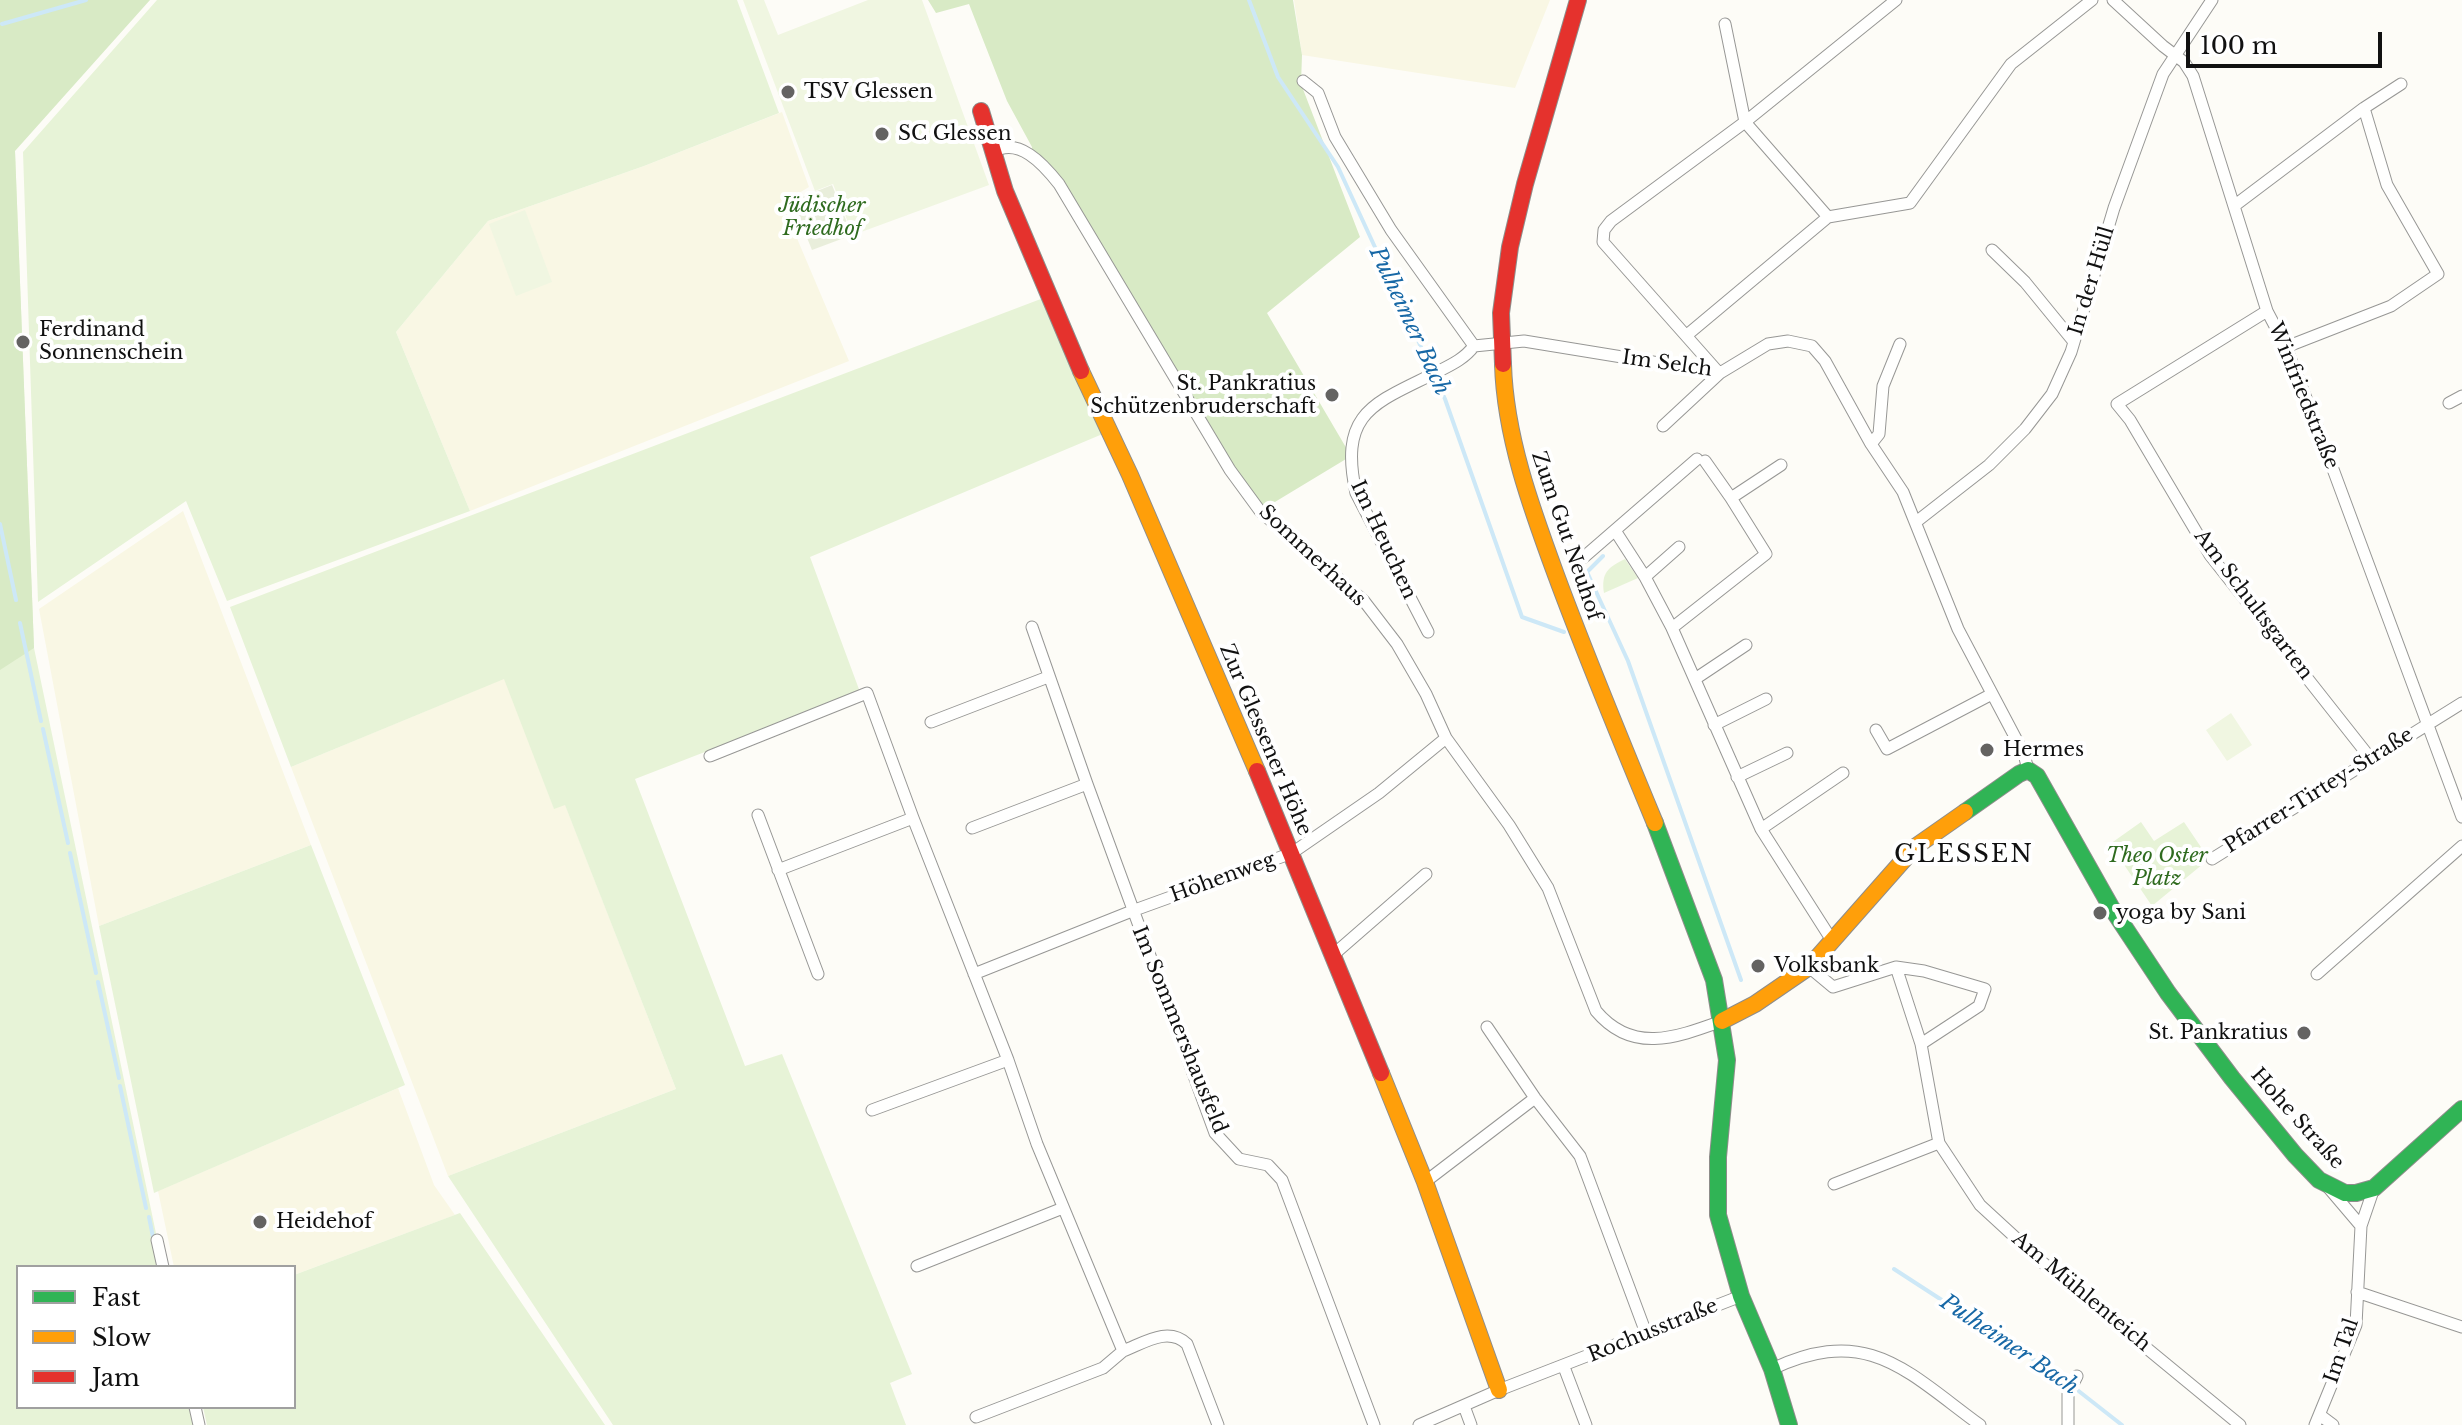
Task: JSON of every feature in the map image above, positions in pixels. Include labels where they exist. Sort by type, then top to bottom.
[{"type":"main road","name":"Zum Gut Neuhof","points":[[1578,0],[1525,184],[1510,247],[1501,313],[1501,344],[1517,459],[1535,518],[1714,980],[1727,1060],[1718,1157],[1718,1215],[1741,1296],[1772,1369],[1789,1425]]},
{"type":"main road","name":"Zur Glessener Höhe","points":[[981,111],[992,153],[1048,293],[1130,475],[1292,853],[1425,1182],[1499,1390]]},
{"type":"main road","points":[[1722,1021],[1755,1004],[1809,967],[1915,847],[2028,770]]},
{"type":"main road","name":"Hohe Straße","points":[[2028,770],[2037,776],[2129,936],[2184,1017],[2267,1119],[2327,1185],[2351,1194],[2374,1188]]},
{"type":"main road","points":[[2374,1188],[2462,1109]]},
{"type":"street","points":[[1663,426],[1724,370],[1687,335],[1603,242],[1604,230],[1611,221],[1745,122],[1896,0]]},
{"type":"street","points":[[1687,335],[1828,217],[1910,203],[2011,64],[2092,0]]},
{"type":"street","name":"Winfriedstraße","points":[[2113,0],[2184,62],[2193,76],[2267,311],[2286,347],[2462,817]]},
{"type":"street","name":"In der Hüll","points":[[1916,522],[1989,465],[2025,429],[2052,394],[2074,342],[2137,140],[2163,74],[2212,0]]},
{"type":"street","points":[[1725,24],[1745,122],[1828,217]]},
{"type":"street","points":[[1303,81],[1318,93],[1335,137],[1391,230],[1474,346],[1501,344]]},
{"type":"street","points":[[2234,206],[2364,108],[2401,84]]},
{"type":"street","points":[[2286,347],[2391,306],[2438,274],[2387,185],[2364,108]]},
{"type":"street","name":"Sommerhaus","points":[[992,153],[1006,148],[1019,149],[1032,155],[1059,184],[1230,470],[1260,511],[1364,601],[1397,644],[1426,694],[1446,738],[1509,825],[1548,888],[1596,1011],[1610,1027],[1626,1036],[1651,1039],[1691,1032],[1722,1021]]},
{"type":"street","points":[[1992,250],[2025,282],[2074,342]]},
{"type":"street","name":"Am Schultsgarten","points":[[2267,311],[2117,404],[2130,420],[2210,555],[2371,759]]},
{"type":"street","name":"Im Selch","points":[[1501,344],[1524,341],[1724,370],[1768,344],[1788,341],[1812,346],[1825,361],[1871,444],[1903,492],[1916,522]]},
{"type":"street","points":[[1871,444],[1879,434],[1883,386],[1900,344]]},
{"type":"street","name":"Im Heuchen","points":[[1428,632],[1356,493],[1350,446],[1360,419],[1378,402],[1458,361],[1474,346]]},
{"type":"street","points":[[2449,403],[2462,396]]},
{"type":"street","points":[[1584,557],[1616,532],[1657,491],[1701,460],[1731,498],[1766,554],[1672,628]]},
{"type":"street","points":[[1731,498],[1781,465]]},
{"type":"street","name":"Hohe Straße","points":[[1916,522],[1943,595],[2024,754],[2028,770]]},
{"type":"street","points":[[1616,532],[1672,628],[1761,829],[1833,942]]},
{"type":"street","points":[[1645,577],[1679,547]]},
{"type":"street","name":"Im Sommershausfeld","points":[[1032,627],[1132,911],[1215,1133],[1239,1159],[1268,1165],[1282,1180],[1374,1425]]},
{"type":"street","points":[[1695,679],[1746,645]]},
{"type":"street","points":[[931,722],[1048,677]]},
{"type":"street","points":[[710,756],[867,693],[1008,1060],[1037,1144],[1123,1351]]},
{"type":"street","points":[[1876,730],[1887,749],[1992,694]]},
{"type":"street","points":[[1714,725],[1766,699]]},
{"type":"street","name":"Pfarrer-Tirtey-Straße","points":[[2212,859],[2462,703]]},
{"type":"street","name":"Höhenweg","points":[[974,974],[1132,911],[1292,853],[1379,793],[1446,738]]},
{"type":"street","points":[[1737,777],[1787,753]]},
{"type":"street","points":[[1761,829],[1843,773]]},
{"type":"street","points":[[972,828],[1087,784]]},
{"type":"street","points":[[758,815],[818,974]]},
{"type":"street","points":[[778,870],[913,818]]},
{"type":"street","points":[[2317,974],[2462,846]]},
{"type":"street","points":[[1333,955],[1426,874]]},
{"type":"street","points":[[1809,967],[1833,987],[1896,967],[1924,971],[1985,989],[1979,1006],[1921,1044]]},
{"type":"street","name":"Am Mühlenteich","points":[[1896,967],[1921,1044],[1939,1143],[1980,1205],[2052,1271],[2240,1425]]},
{"type":"street","points":[[1487,1027],[1535,1098],[1580,1156],[1646,1333]]},
{"type":"street","points":[[872,1110],[1008,1060]]},
{"type":"street","points":[[1425,1182],[1535,1098]]},
{"type":"street","points":[[1834,1184],[1939,1143]]},
{"type":"street","points":[[2327,1185],[2361,1226]]},
{"type":"street","name":"Im Tal","points":[[2318,1421],[2356,1325],[2361,1226],[2374,1188]]},
{"type":"street","points":[[917,1266],[1063,1208]]},
{"type":"street","points":[[157,1240],[163,1265]]},
{"type":"street","points":[[2357,1292],[2462,1327]]},
{"type":"street","name":"Rochusstraße","points":[[1419,1425],[1499,1390],[1741,1296]]},
{"type":"street","points":[[976,1417],[1103,1368],[1123,1351],[1164,1335],[1179,1337],[1187,1344],[1218,1425]]},
{"type":"street","points":[[1772,1369],[1791,1360],[1835,1349],[1867,1352],[1913,1377],[1980,1425]]},
{"type":"street","name":"Rochusstraße","points":[[1564,1367],[1586,1425]]},
{"type":"street","points":[[2068,1425],[2068,1394],[2077,1376]]},
{"type":"street","points":[[1464,1406],[1471,1425]]},
{"type":"street","points":[[2318,1421],[2333,1425]]},
{"type":"shaded area","points":[[1294,0],[1550,0],[1515,88],[1302,55]]},
{"type":"shaded area","points":[[782,112],[809,187],[782,203],[849,361],[470,511],[396,332],[488,221],[644,166]]},
{"type":"shaded area","points":[[183,511],[311,845],[99,926],[39,609]]},
{"type":"shaded area","points":[[505,678],[554,808],[565,804],[676,1089],[448,1176],[291,767]]},
{"type":"shaded area","points":[[398,1088],[434,1185],[455,1215],[296,1274],[296,1265],[174,1265],[158,1191]]},
{"type":"green space","points":[[0,0],[150,0],[15,151],[34,648],[0,670]]},
{"type":"green space","points":[[157,0],[737,0],[779,113],[644,166],[488,221],[396,332],[470,511],[227,601],[186,501],[38,602],[23,152]]},
{"type":"green space","name":"SC Glessen","points":[[743,0],[764,0],[778,35],[868,0],[922,0],[989,185],[853,235],[833,184],[815,191]]},
{"type":"green space","points":[[928,0],[1293,0],[1302,55],[1301,84],[1360,237],[1267,313],[1351,456],[1260,511],[1059,184],[1032,155],[1032,147],[1007,101],[969,4],[936,13]]},
{"type":"green space","points":[[0,72],[15,151],[34,648],[163,1265],[16,1265],[16,1409],[193,1409],[197,1425],[0,1425]]},
{"type":"green space","name":"Jüdischer Friedhof","points":[[832,185],[852,235],[812,250],[792,201]]},
{"type":"green space","points":[[525,210],[552,282],[516,296],[489,224]]},
{"type":"green space","points":[[1046,297],[1105,433],[810,557],[860,692],[635,779],[745,1066],[782,1054],[912,1374],[890,1383],[906,1425],[613,1425],[448,1176],[676,1089],[565,805],[554,809],[504,679],[291,767],[230,607]]},
{"type":"green space","points":[[1625,559],[1638,578],[1604,593],[1607,572]]},
{"type":"green space","points":[[2231,713],[2252,745],[2227,761],[2206,730]]},
{"type":"green space","name":"Theo Oster Platz","points":[[2141,822],[2154,841],[2184,822],[2209,859],[2152,906],[2110,844]]},
{"type":"green space","points":[[311,845],[405,1085],[154,1193],[99,926]]},
{"type":"green space","points":[[460,1213],[605,1425],[207,1425],[203,1409],[296,1409],[296,1274]]},
{"type":"waterway","points":[[2,24],[86,0]]},
{"type":"waterway","name":"Pulheimer Bach","points":[[1249,0],[1278,77],[1338,167],[1445,399],[1522,617],[1564,632]]},
{"type":"waterway","points":[[0,524],[16,600]]},
{"type":"waterway","name":"Pulheimer Bach","points":[[1603,556],[1587,572],[1628,661],[1741,980]]},
{"type":"waterway","points":[[20,623],[41,721]]},
{"type":"waterway","points":[[43,729],[68,843]]},
{"type":"waterway","points":[[70,853],[96,973]]},
{"type":"waterway","points":[[98,982],[119,1078]]},
{"type":"waterway","points":[[120,1086],[146,1208]]},
{"type":"waterway","points":[[149,1217],[154,1242]]},
{"type":"waterway","name":"Pulheimer Bach","points":[[1894,1269],[2062,1378],[2122,1425]]},
{"type":"traffic: fast","points":[[1965,812],[2019,774],[2028,770],[2037,776],[2111,907],[2168,993],[2232,1078],[2319,1180],[2345,1193],[2374,1188],[2462,1109]]},
{"type":"traffic: fast","points":[[1655,823],[1714,980],[1727,1060],[1718,1157],[1718,1215],[1741,1296],[1772,1369],[1789,1425]]},
{"type":"traffic: slow","points":[[1503,364],[1514,444],[1529,497],[1580,638],[1655,823]]},
{"type":"traffic: slow","points":[[1081,371],[1130,475],[1257,771]]},
{"type":"traffic: slow","points":[[1722,1021],[1755,1004],[1809,967],[1915,847],[1965,812]]},
{"type":"traffic: slow","points":[[1381,1073],[1425,1182],[1499,1390]]},
{"type":"traffic: jam","points":[[1503,364],[1501,313],[1510,247],[1578,0]]},
{"type":"traffic: jam","points":[[981,111],[1005,191],[1081,371]]},
{"type":"traffic: jam","points":[[1257,771],[1381,1073]]},
{"type":"place","name":"TSV Glessen","points":[[788,92]]},
{"type":"place","name":"SC Glessen","points":[[882,134]]},
{"type":"place","name":"Ferdinand Sonnenschein","points":[[23,342]]},
{"type":"place","name":"St. Pankratius Schützenbruderschaft","points":[[1332,395]]},
{"type":"place","name":"Hermes","points":[[1987,750]]},
{"type":"place","name":"yoga by Sani","points":[[2100,913]]},
{"type":"place","name":"Volksbank","points":[[1758,966]]},
{"type":"place","name":"St. Pankratius","points":[[2304,1033]]},
{"type":"place","name":"Heidehof","points":[[260,1222]]},
{"type":"district","name":"GLESSEN","points":[[1964,855]]}]
